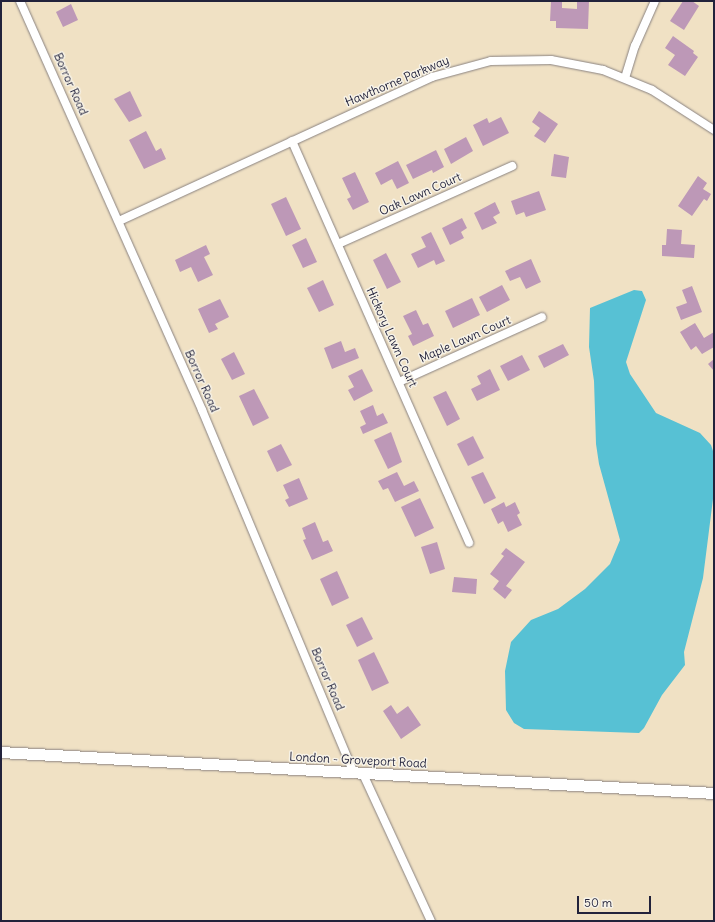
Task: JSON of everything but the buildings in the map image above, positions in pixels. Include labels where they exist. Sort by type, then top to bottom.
[{"type":"main road","name":"London - Groveport Road","points":[[1,752],[714,793]]},
{"type":"street","name":"Borror Road","points":[[20,1],[119,221],[359,773],[431,921]]},
{"type":"street","points":[[625,78],[635,46],[655,1]]},
{"type":"street","name":"Hawthorne Parkway","points":[[119,221],[432,77],[473,65],[506,60],[551,60],[580,64],[625,78],[652,90],[714,130]]},
{"type":"street","name":"Hickory Lawn Court","points":[[292,141],[469,543]]},
{"type":"street","name":"Oak Lawn Court","points":[[338,244],[512,166]]},
{"type":"street","name":"Maple Lawn Court","points":[[399,382],[542,317]]},
{"type":"water","points":[[634,290],[642,291],[646,300],[626,362],[630,374],[656,413],[700,433],[711,445],[714,454],[714,491],[703,578],[684,652],[685,665],[662,695],[644,728],[639,733],[524,729],[514,723],[506,710],[505,671],[511,642],[531,620],[558,609],[585,589],[610,564],[620,540],[599,464],[596,444],[594,381],[589,347],[590,308]]}]
